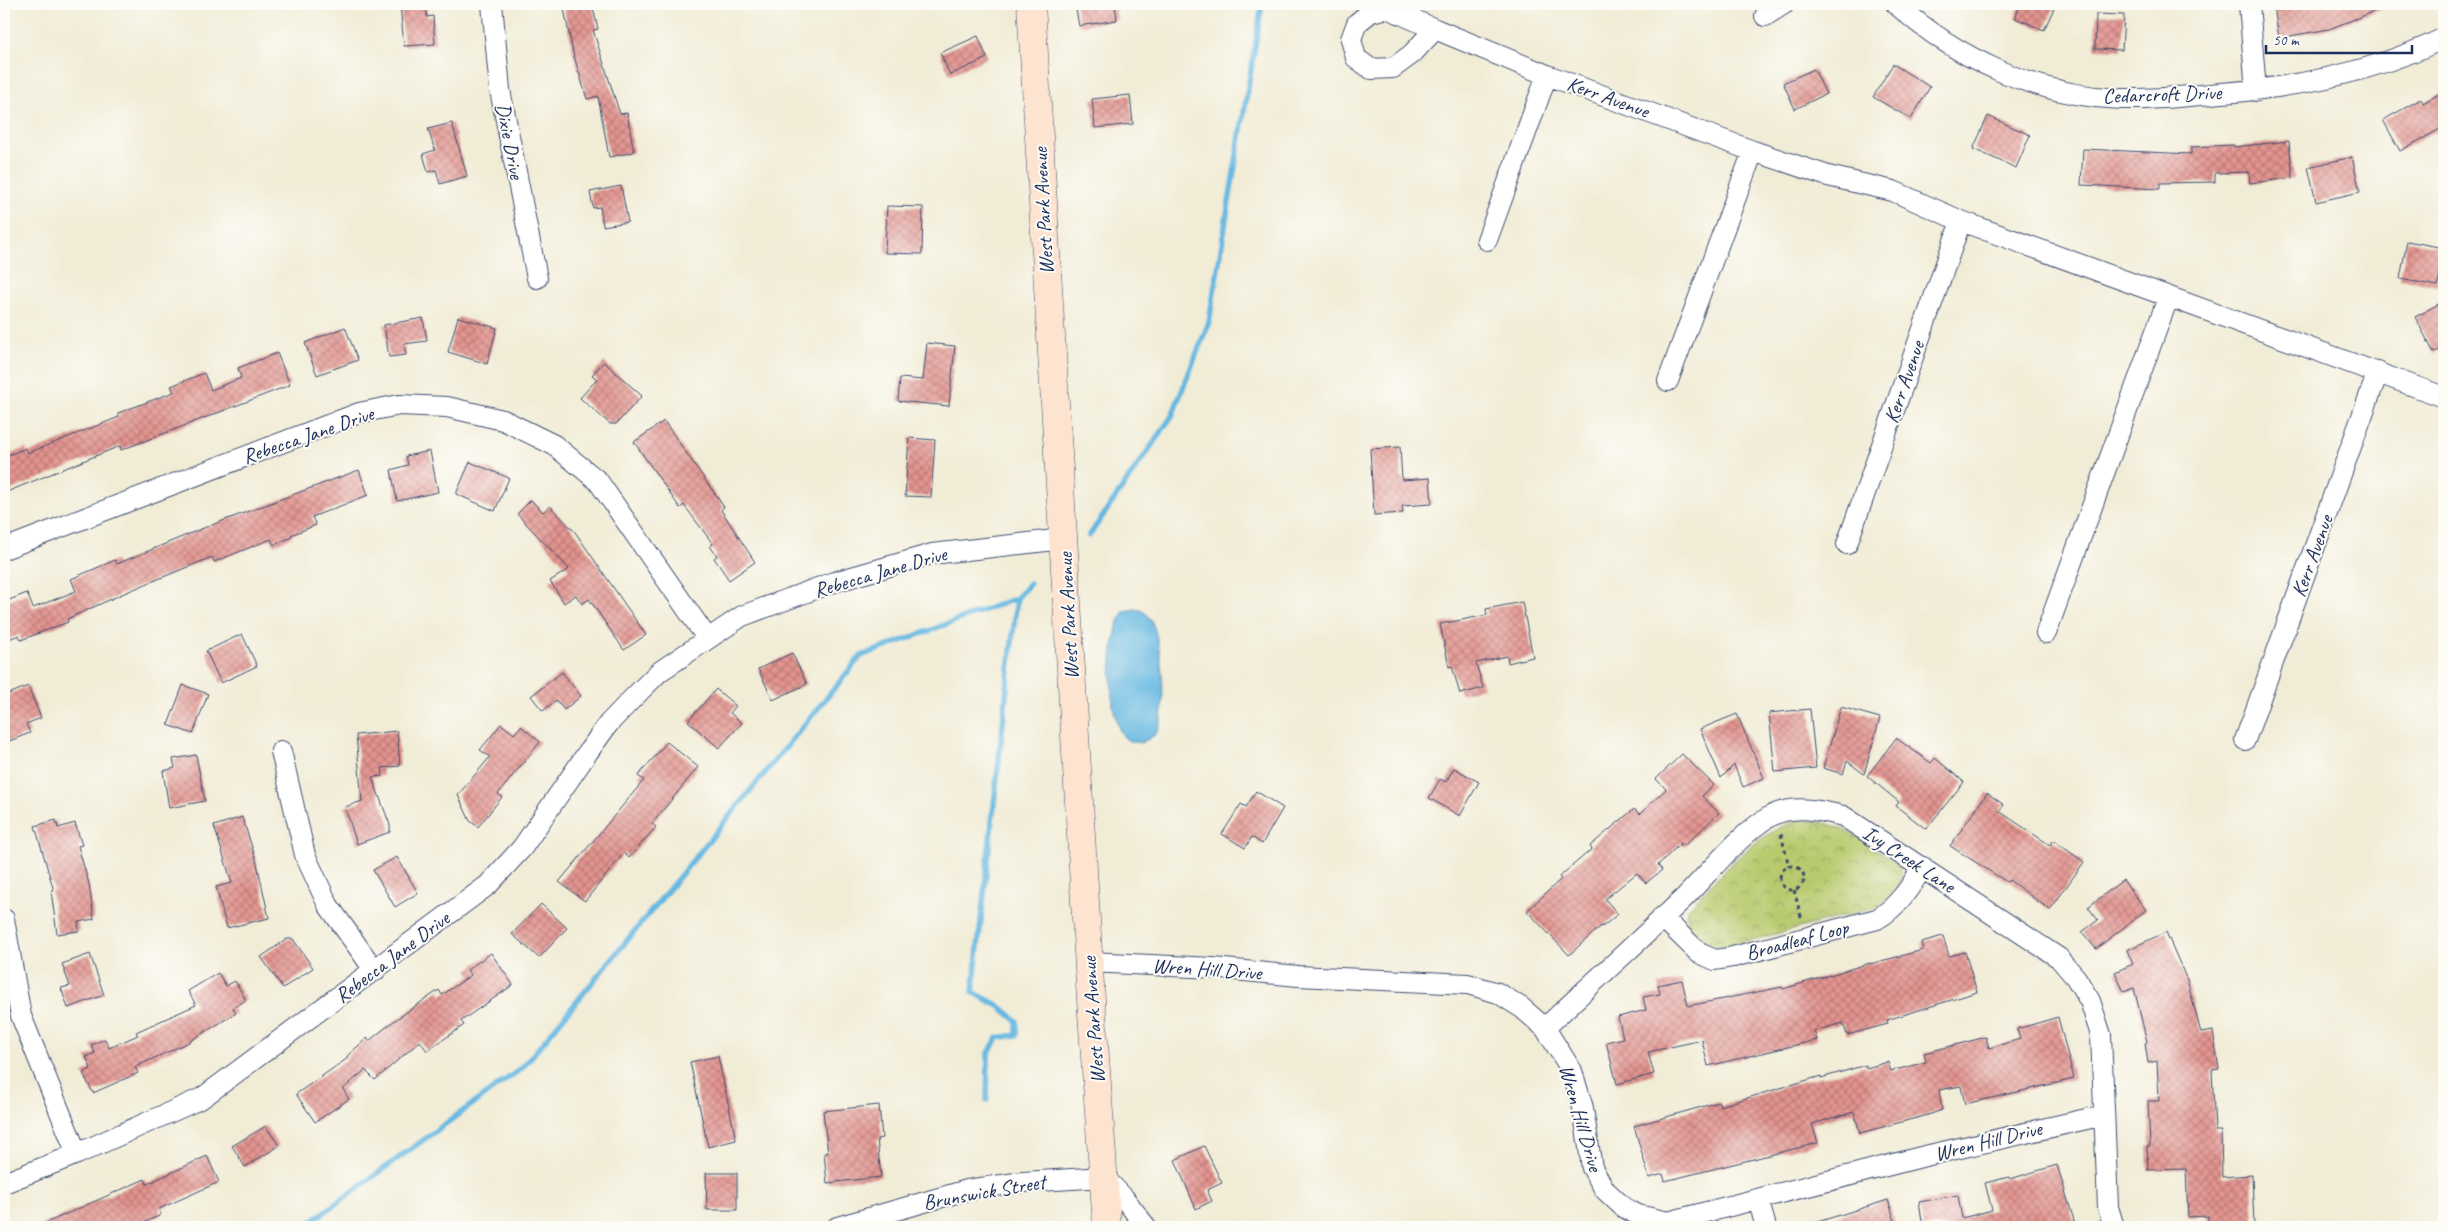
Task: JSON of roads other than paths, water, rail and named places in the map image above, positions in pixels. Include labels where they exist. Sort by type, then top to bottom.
[{"type":"main road","name":"West Park Avenue","points":[[1031,4],[1089,962],[1107,1227]]},
{"type":"street","name":"Dixie Drive","points":[[492,4],[500,90],[537,278]]},
{"type":"street","points":[[1765,16],[1784,4]]},
{"type":"street","name":"Cedarcroft Drive","points":[[1896,4],[1916,22],[1956,50],[2004,72],[2046,87],[2118,99],[2143,99],[2256,90],[2306,83],[2351,73],[2418,50],[2444,38]]},
{"type":"street","points":[[2249,4],[2256,90]]},
{"type":"street","name":"Kerr Avenue","points":[[1435,29],[1547,75],[1753,151],[1828,176],[1894,191],[1960,221],[2444,397]]},
{"type":"street","name":"Kerr Avenue","points":[[1487,240],[1547,75]]},
{"type":"street","points":[[1668,381],[1753,151]]},
{"type":"street","name":"Kerr Avenue","points":[[1847,544],[1960,221]]},
{"type":"street","points":[[2046,633],[2168,298]]},
{"type":"street","name":"Kerr Avenue","points":[[2245,740],[2378,372]]},
{"type":"street","name":"Rebecca Jane Drive","points":[[4,549],[359,413],[399,405],[447,407],[503,420],[554,445],[598,481],[707,638]]},
{"type":"street","name":"Rebecca Jane Drive","points":[[4,1183],[77,1154],[202,1098],[488,885],[522,848],[609,723],[659,672],[742,616],[834,582],[932,554],[1063,539]]},
{"type":"street","points":[[281,752],[305,855],[328,906],[375,971]]},
{"type":"street","name":"Ivy Creek Lane","points":[[1545,1028],[1755,826],[1770,816],[1796,809],[1815,809],[1843,816],[2059,958],[2076,978],[2090,1001],[2101,1035],[2108,1207],[2114,1227]]},
{"type":"street","name":"Broadleaf Loop","points":[[1662,917],[1699,954],[1715,960],[1733,958],[1877,919],[1889,912],[1904,896],[1922,867]]},
{"type":"street","points":[[4,919],[21,1016],[77,1154]]},
{"type":"street","name":"Wren Hill Drive","points":[[1089,962],[1213,968],[1298,976],[1468,984],[1498,993],[1522,1008],[1545,1028],[1572,1071],[1583,1108],[1592,1168],[1605,1190],[1623,1207],[1638,1215],[1668,1222],[2039,1128],[2104,1115]]},
{"type":"street","points":[[1104,1177],[1124,1198],[1146,1227]]},
{"type":"street","name":"Brunswick Street","points":[[837,1227],[967,1190],[1023,1182],[1104,1177]]},
{"type":"street","points":[[1758,1199],[1766,1227]]},
{"type":"water","points":[[1135,609],[1145,613],[1154,628],[1158,641],[1163,693],[1160,723],[1157,732],[1141,743],[1126,739],[1118,726],[1114,712],[1111,674],[1112,655],[1119,622],[1124,611]]},
{"type":"waterway","points":[[1089,536],[1172,416],[1209,322],[1262,4]]},
{"type":"waterway","points":[[304,1227],[522,1068],[861,656],[1017,598],[1030,583]]},
{"type":"waterway","points":[[987,1100],[988,1055],[997,1038],[1017,1035],[1017,1021],[999,1006],[973,992],[1017,598]]}]
